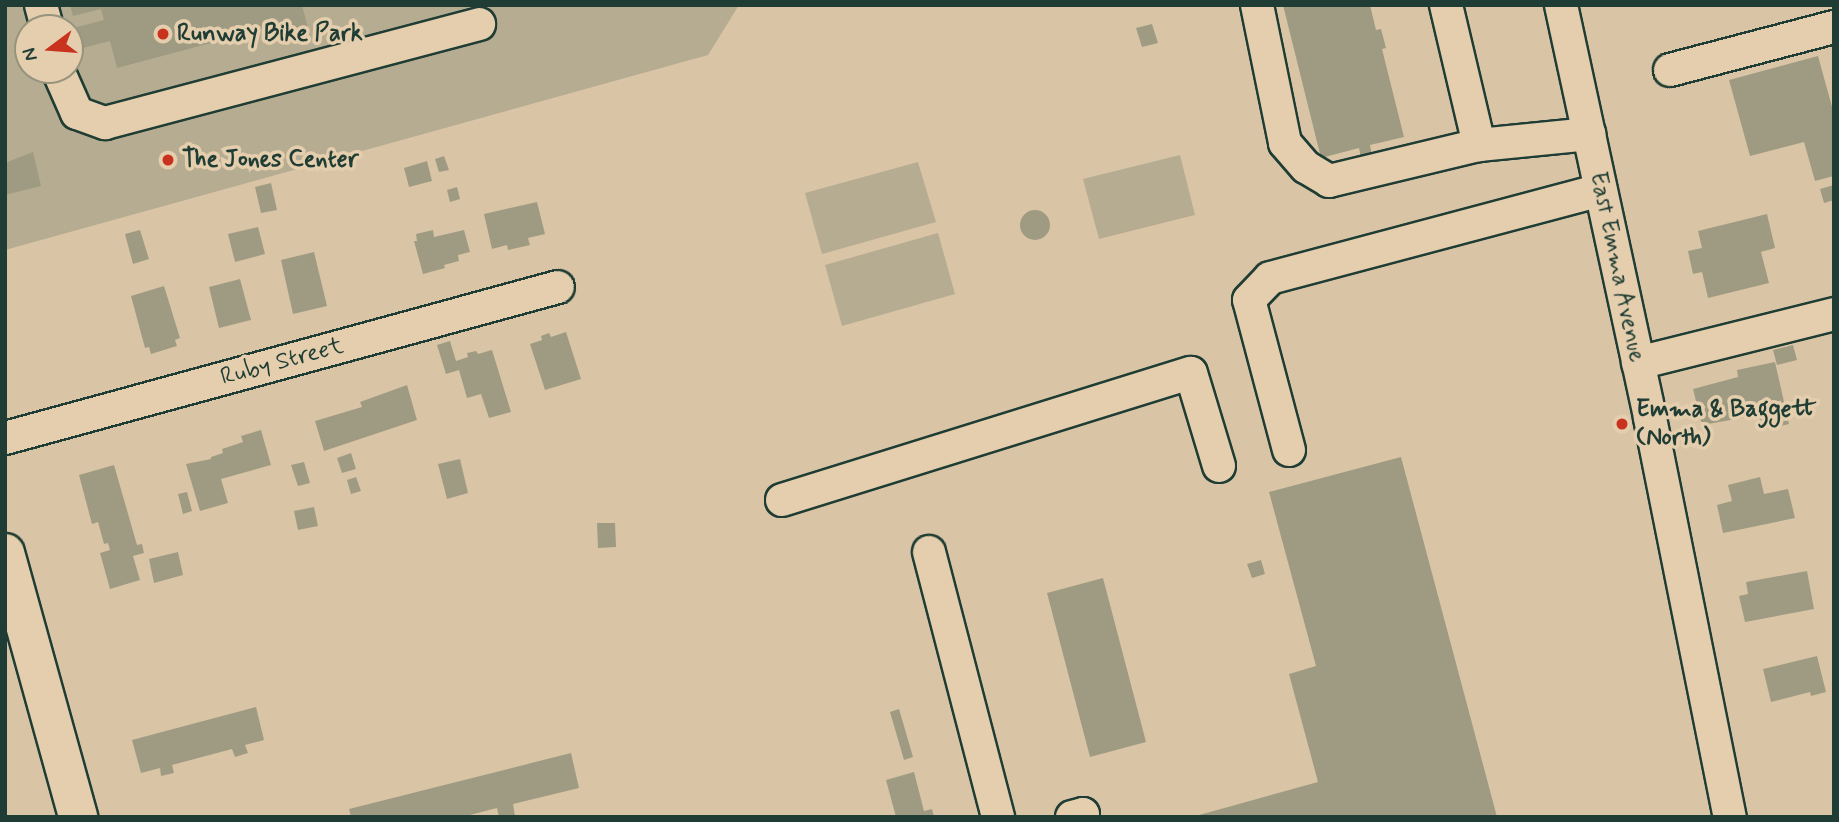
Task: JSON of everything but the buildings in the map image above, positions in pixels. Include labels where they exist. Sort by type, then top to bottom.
[{"type":"main road","points":[[5,553],[78,817]]},
{"type":"street","points":[[1257,5],[1285,143],[1306,167],[1329,181],[1479,145],[1589,134]]},
{"type":"street","points":[[1446,5],[1479,145]]},
{"type":"street","name":"East Emma Avenue","points":[[1562,5],[1730,817]]},
{"type":"street","points":[[64,84],[77,113],[105,123],[479,24]]},
{"type":"street","points":[[1670,70],[1834,27]]},
{"type":"street","points":[[1289,450],[1249,300],[1270,278],[1601,190]]},
{"type":"street","name":"Ruby Street","points":[[5,438],[558,287]]},
{"type":"street","points":[[1638,363],[1834,314]]},
{"type":"street","points":[[782,500],[1191,373],[1219,466]]},
{"type":"street","points":[[929,552],[998,817]]},
{"type":"street","points":[[1072,817],[1083,814],[1083,817]]},
{"type":"shaded area","name":"The Jones Center","points":[[5,5],[739,5],[708,55],[5,250]]},
{"type":"shaded area","points":[[1180,155],[1195,215],[1099,239],[1083,179]]},
{"type":"shaded area","points":[[918,162],[936,222],[822,254],[805,193]]},
{"type":"shaded area","points":[[938,233],[955,294],[842,326],[825,265]]},
{"type":"place","name":"Runway Bike Park","points":[[163,34]]},
{"type":"place","name":"The Jones Center","points":[[168,160]]},
{"type":"place","name":"Emma & Baggett (North)","points":[[1622,424]]}]
